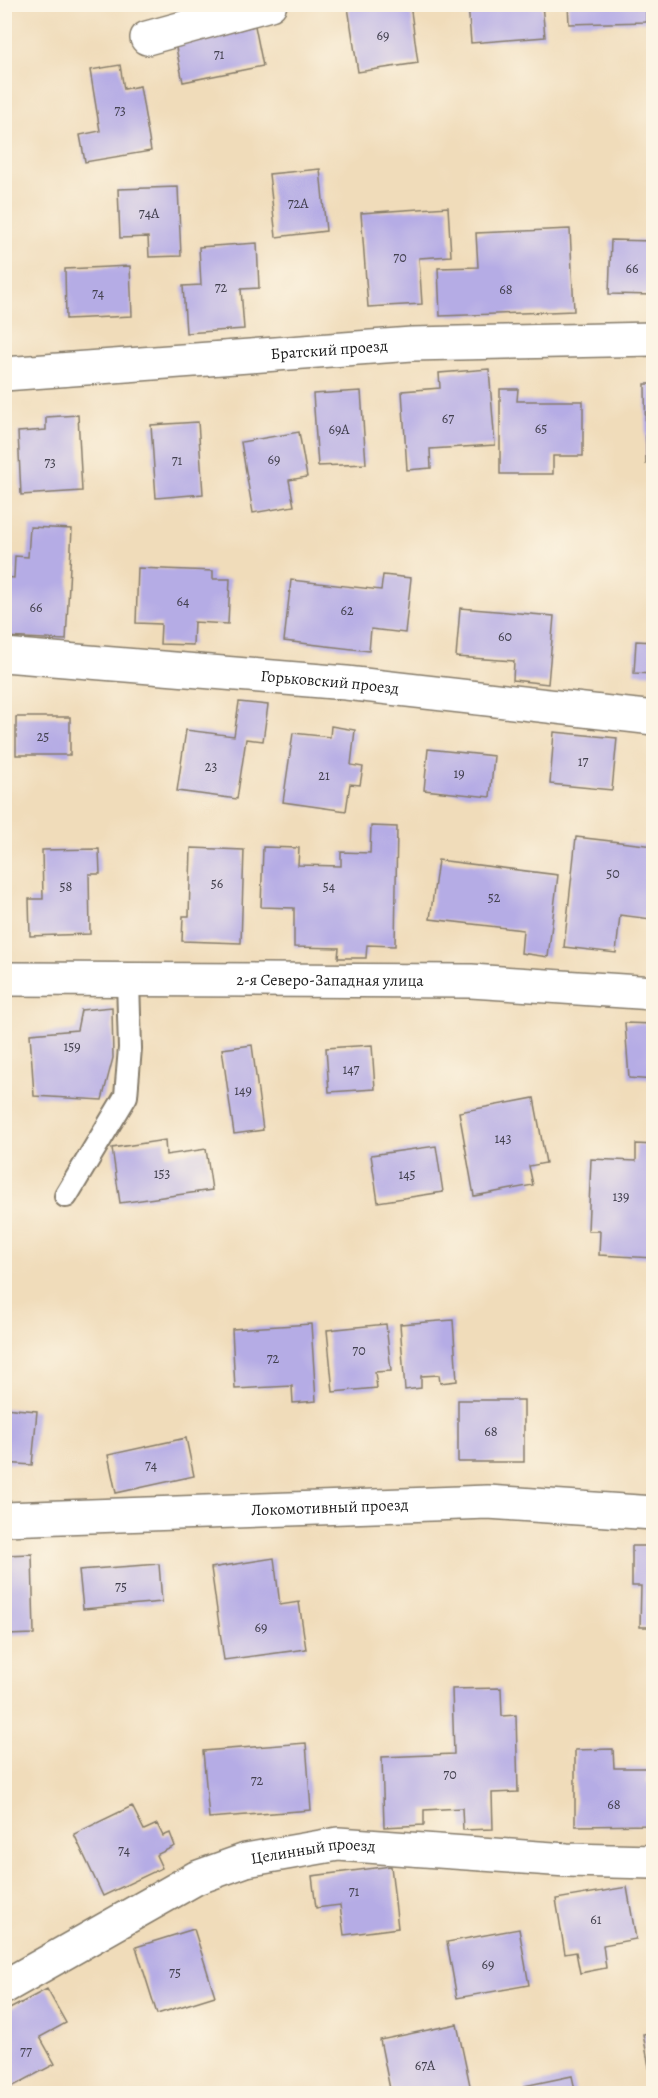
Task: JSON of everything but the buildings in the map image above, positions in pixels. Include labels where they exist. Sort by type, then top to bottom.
[{"type":"street","points":[[147,38],[270,4]]},
{"type":"street","name":"Братский проезд","points":[[4,374],[412,344],[654,339]]},
{"type":"street","name":"Горьковский проезд","points":[[4,655],[346,683],[654,718]]},
{"type":"street","name":"2-я Северо-Западная улица","points":[[4,979],[471,981],[654,993]]},
{"type":"street","name":"Локомотивный проезд","points":[[4,1519],[488,1502],[654,1513]]},
{"type":"street","name":"Целинный проезд","points":[[4,1987],[196,1878],[246,1860],[338,1844],[567,1860],[654,1862]]},
{"type":"lane","points":[[66,1196],[126,1096],[130,1048],[128,981]]}]
